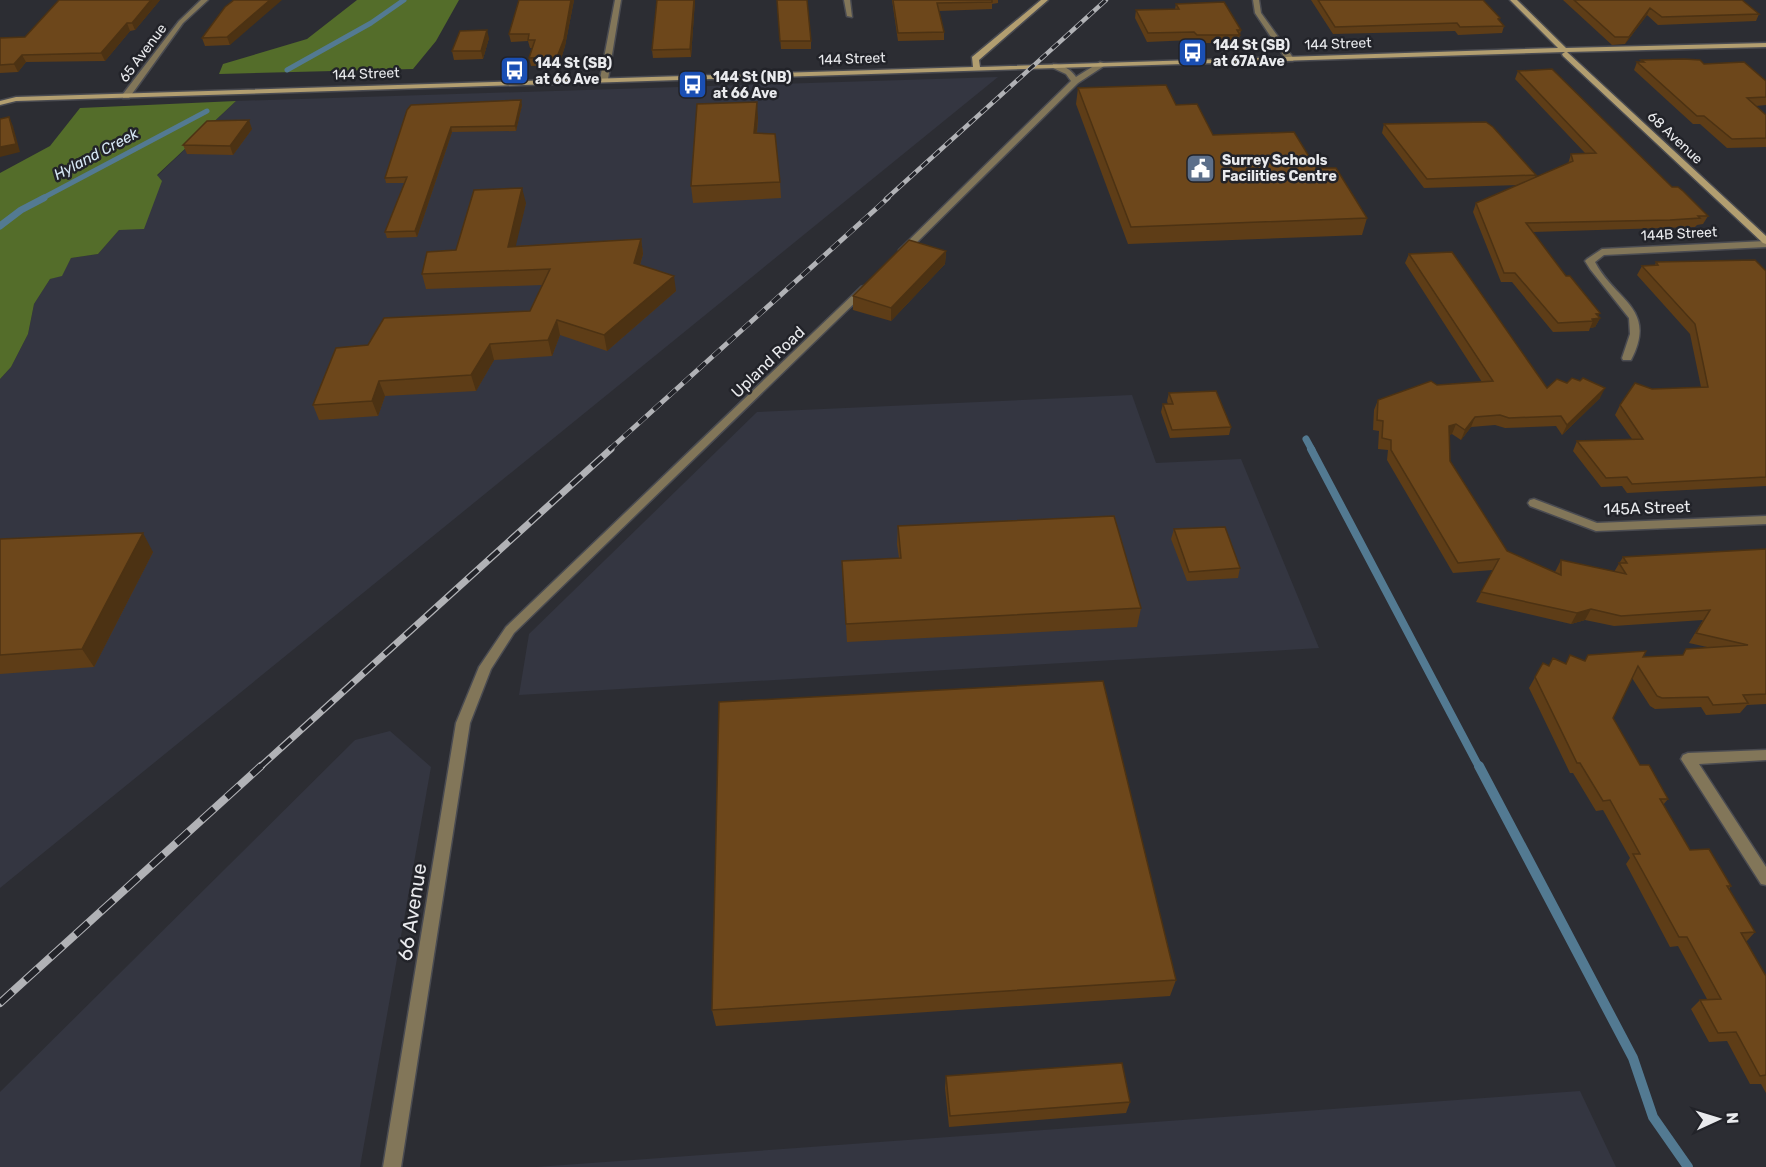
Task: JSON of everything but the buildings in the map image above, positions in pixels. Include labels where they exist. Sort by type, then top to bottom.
[{"type":"main road","points":[[977,68],[975,59],[1045,0]]},
{"type":"main road","name":"68 Avenue","points":[[1513,0],[1766,243]]},
{"type":"main road","name":"144 Street","points":[[0,96],[16,99],[126,96],[1103,64],[1639,52],[1645,49],[1766,45]]},
{"type":"main road","name":"144 Street","points":[[0,103],[16,99]]},
{"type":"street","name":"65 Avenue","points":[[126,96],[181,22],[205,0]]},
{"type":"street","points":[[604,79],[618,0]]},
{"type":"street","points":[[847,0],[849,16]]},
{"type":"street","points":[[1256,0],[1258,13],[1290,59]]},
{"type":"street","points":[[892,262],[1075,81],[1103,64]]},
{"type":"street","points":[[1056,66],[1069,72],[1075,81]]},
{"type":"street","name":"144B Street","points":[[1627,358],[1636,332],[1634,318],[1593,267],[1590,261],[1594,256],[1615,251],[1766,243]]},
{"type":"street","name":"Upland Road","points":[[485,667],[510,630],[875,278]]},
{"type":"street","name":"145A Street","points":[[1534,503],[1596,527],[1766,520]]},
{"type":"street","name":"66 Avenue","points":[[392,1167],[463,723],[485,667]]},
{"type":"street","points":[[1766,755],[1688,759],[1766,879]]},
{"type":"shaded area","points":[[998,77],[0,888],[0,379],[11,367],[28,334],[34,304],[50,279],[62,275],[71,258],[98,254],[119,230],[157,176],[236,101]]},
{"type":"shaded area","points":[[1132,395],[1156,463],[1241,459],[1319,648],[519,695],[529,634],[757,412]]},
{"type":"shaded area","points":[[390,731],[431,767],[360,1167],[0,1167],[0,1092],[355,740]]},
{"type":"shaded area","points":[[1580,1091],[1616,1167],[536,1167]]},
{"type":"green space","points":[[357,0],[459,0],[436,41],[413,69],[219,74],[223,64],[307,39]]},
{"type":"green space","points":[[236,101],[157,175],[162,181],[144,229],[119,230],[98,254],[71,258],[62,276],[50,279],[34,304],[28,334],[11,367],[0,379],[0,173],[50,146],[80,108]]},
{"type":"waterway","name":"Hyland Creek","points":[[287,70],[371,23],[404,0]]},
{"type":"waterway","name":"Hyland Creek","points":[[41,199],[207,111]]},
{"type":"waterway","name":"Hyland Creek","points":[[0,226],[21,210],[44,198]]},
{"type":"waterway","points":[[1306,439],[1312,450]]},
{"type":"waterway","points":[[1311,449],[1479,767]]},
{"type":"waterway","points":[[1479,766],[1633,1058],[1653,1117],[1688,1167]]},
{"type":"railway","points":[[886,199],[1106,0]]},
{"type":"railway","points":[[609,450],[888,198]]},
{"type":"railway","points":[[260,767],[611,449]]},
{"type":"railway","points":[[0,1003],[261,766]]},
{"type":"place","name":"144 St (SB) at 67A Ave","points":[[1192,53]]},
{"type":"place","name":"144 St (SB) at 66 Ave","points":[[514,71]]},
{"type":"place","name":"144 St (NB) at 66 Ave","points":[[692,85]]},
{"type":"place","name":"Surrey Schools Facilities Centre","points":[[1201,168]]}]
